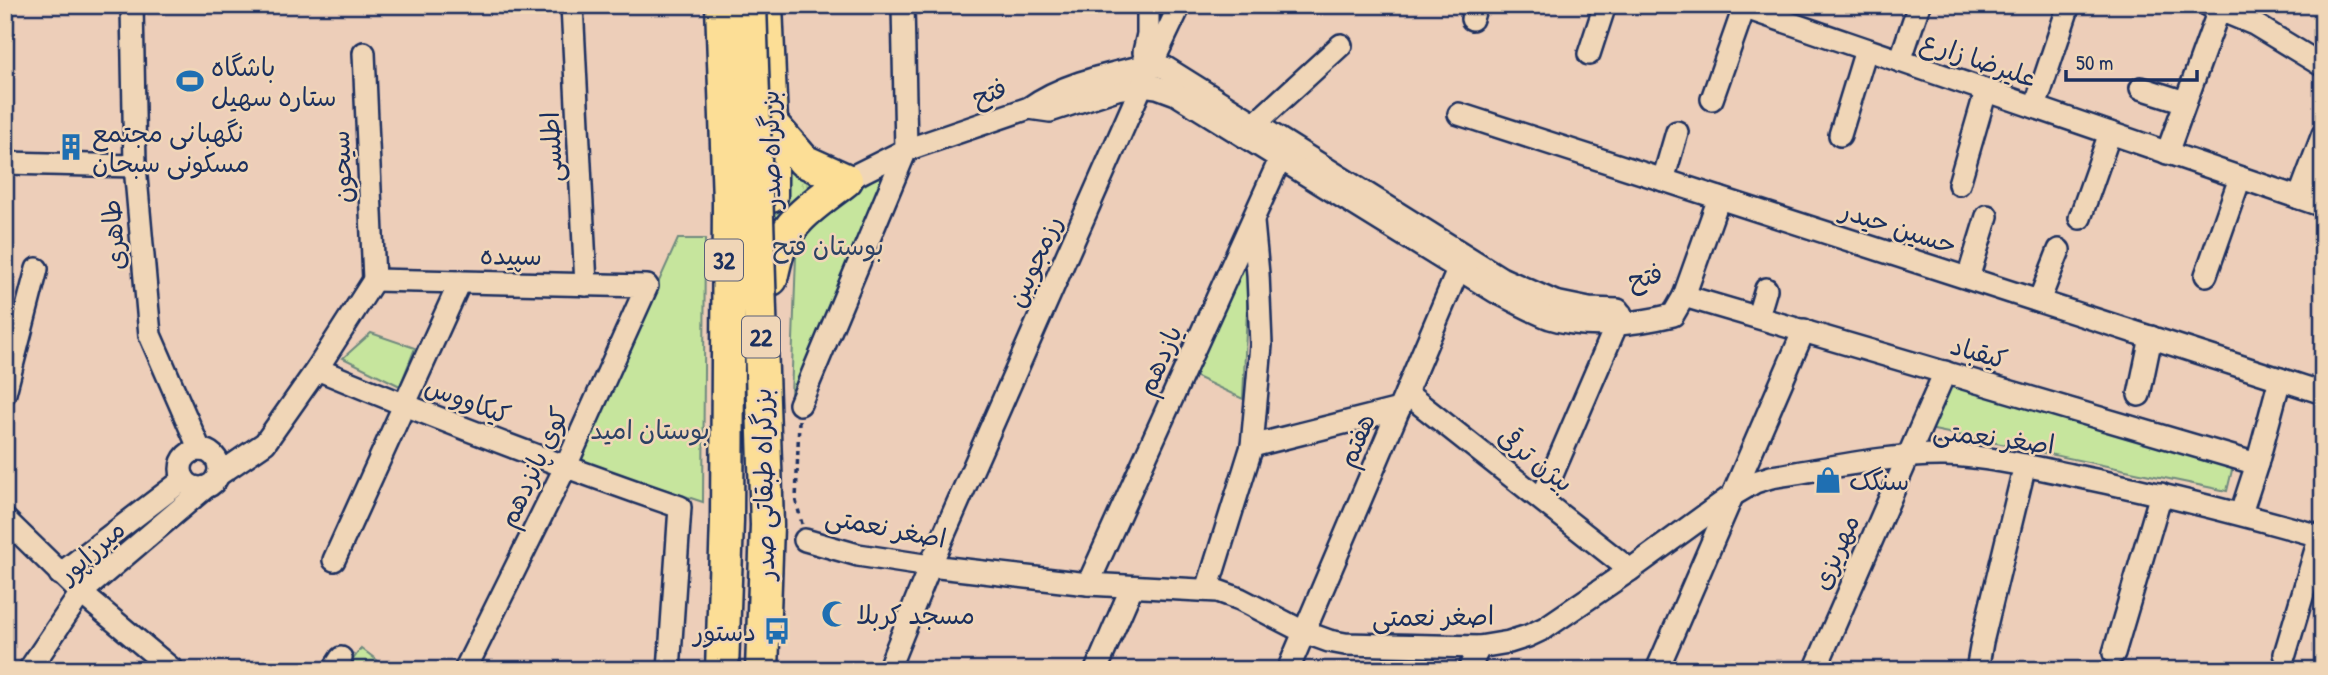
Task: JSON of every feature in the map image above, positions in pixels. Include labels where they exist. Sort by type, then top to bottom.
[{"type":"highway","points":[[706,5],[729,201]]},
{"type":"highway","name":"بزرگراه طبقاتی صدر","points":[[720,5],[729,201],[727,520],[720,670]]},
{"type":"highway","name":"بزرگراه صدر","points":[[720,5],[725,201],[720,670]]},
{"type":"highway","name":"بزرگراه طبقاتی صدر","points":[[750,5],[766,525],[764,670]]},
{"type":"highway","name":"بزرگراه صدر","points":[[764,670],[771,525],[771,123],[766,5]]},
{"type":"highway","points":[[771,123],[804,161],[846,180],[791,226],[778,249],[771,279]]},
{"type":"street","name":"طاهری","points":[[132,5],[135,166],[150,335],[200,450]]},
{"type":"street","name":"اطلسی","points":[[572,5],[586,285]]},
{"type":"street","points":[[800,404],[906,150],[904,5]]},
{"type":"street","points":[[1029,108],[1050,111],[1117,89],[1152,71],[1148,5]]},
{"type":"street","name":"رزمجوبین","points":[[888,670],[930,566],[1179,5]]},
{"type":"street","name":"رزمجوبین","points":[[1152,71],[1193,5]]},
{"type":"street","points":[[1589,54],[1605,5]]},
{"type":"street","points":[[1900,61],[1919,5]]},
{"type":"street","points":[[2035,107],[2069,5]]},
{"type":"street","points":[[1712,99],[1742,6]]},
{"type":"street","name":"علیرضا زارع","points":[[1742,6],[2323,206]]},
{"type":"street","points":[[2167,153],[2213,7],[2258,15],[2323,66]]},
{"type":"street","points":[[1256,123],[1341,45]]},
{"type":"street","points":[[1840,135],[1867,50]]},
{"type":"street","name":"سیحون","points":[[364,53],[374,280]]},
{"type":"street","name":"فتح","points":[[846,180],[906,150],[1029,108],[1044,97],[1110,75],[1152,71],[1256,123],[1284,151]]},
{"type":"street","name":"فتح","points":[[1152,71],[1176,94],[1284,151],[1462,262],[1496,292],[1550,318],[1588,324],[1620,317],[1684,296]]},
{"type":"street","points":[[2141,88],[2185,102]]},
{"type":"street","points":[[1959,184],[1986,91]]},
{"type":"street","name":"حسین حیدر","points":[[1459,114],[2323,393]]},
{"type":"street","points":[[1663,180],[1677,132]]},
{"type":"street","points":[[2080,218],[2110,133]]},
{"type":"street","points":[[2300,198],[2323,134]]},
{"type":"street","name":"یازدهم","points":[[1088,584],[1284,151]]},
{"type":"street","points":[[5,163],[135,166]]},
{"type":"street","points":[[2206,275],[2240,177]]},
{"type":"street","points":[[1684,296],[1718,198]]},
{"type":"street","points":[[1968,278],[1987,216]]},
{"type":"street","points":[[1207,590],[1252,446],[1261,345],[1253,221]]},
{"type":"street","points":[[2039,301],[2059,250]]},
{"type":"street","name":"هفتم","points":[[1288,670],[1462,262]]},
{"type":"street","points":[[5,393],[37,269]]},
{"type":"street","name":"سپیده","points":[[374,280],[647,286]]},
{"type":"street","name":"میرزاپور","points":[[29,670],[81,593],[212,481],[265,443],[374,280]]},
{"type":"street","points":[[334,560],[460,282]]},
{"type":"street","name":"کوی پانزدهم","points":[[465,670],[565,467],[647,286]]},
{"type":"street","points":[[1758,316],[1766,289]]},
{"type":"street","name":"کیقباد","points":[[1684,296],[2257,464]]},
{"type":"street","points":[[1542,498],[1620,317]]},
{"type":"street","points":[[1657,670],[1804,330]]},
{"type":"street","points":[[2139,395],[2151,337]]},
{"type":"street","name":"کیکاووس","points":[[317,369],[565,467],[680,507],[669,670]]},
{"type":"street","name":"مهریزی","points":[[1815,670],[1945,372]]},
{"type":"street","points":[[2241,513],[2280,379]]},
{"type":"street","points":[[1252,446],[1403,401]]},
{"type":"street","name":"بیژن ترقی","points":[[1403,401],[1542,498],[1630,570]]},
{"type":"street","points":[[200,450],[206,450],[218,463],[212,481],[194,486],[184,479],[182,463],[189,453],[200,450]]},
{"type":"street","name":"اصغر نعمتی","points":[[805,540],[858,555],[930,566],[1088,584],[1207,590],[1228,594],[1304,632],[1329,641],[1359,645],[1479,647],[1509,642],[1545,628],[1755,482],[1771,477],[1908,457],[1958,456],[2025,465],[2241,513],[2321,536]]},
{"type":"street","points":[[1977,670],[2025,465]]},
{"type":"street","name":"میرزاپور","points":[[60,574],[184,479]]},
{"type":"street","points":[[2114,653],[2161,494]]},
{"type":"street","points":[[5,519],[81,593],[173,670]]},
{"type":"street","points":[[2285,654],[2321,536]]},
{"type":"street","points":[[1096,670],[1132,587]]},
{"type":"street","points":[[1469,670],[1479,647]]},
{"type":"path","name":"اصغر نعمتی","points":[[800,404],[796,501],[805,540]]},
{"type":"green space","points":[[771,141],[834,182],[772,245]]},
{"type":"green space","name":"بوستان فتح","points":[[892,168],[791,397],[796,256],[807,227],[826,209]]},
{"type":"green space","name":"بوستان امید","points":[[678,239],[705,239],[703,502],[578,461]]},
{"type":"green space","points":[[1246,249],[1248,286],[1243,399],[1192,375]]},
{"type":"green space","points":[[371,333],[415,348],[400,386],[343,358]]},
{"type":"green space","points":[[1950,383],[2233,466],[2227,491],[1929,429]]},
{"type":"green space","points":[[361,648],[390,670],[346,670]]},
{"type":"place","name":"باشگاه ستاره سهیل","points":[[190,81]]},
{"type":"place","name":"نگهبانی مجتمع مسکونی سبحان","points":[[71,147]]},
{"type":"place","name":"سنگک","points":[[1828,480]]},
{"type":"place","name":"مسجد کربلا","points":[[835,614]]},
{"type":"place","name":"دستور","points":[[777,631]]}]
